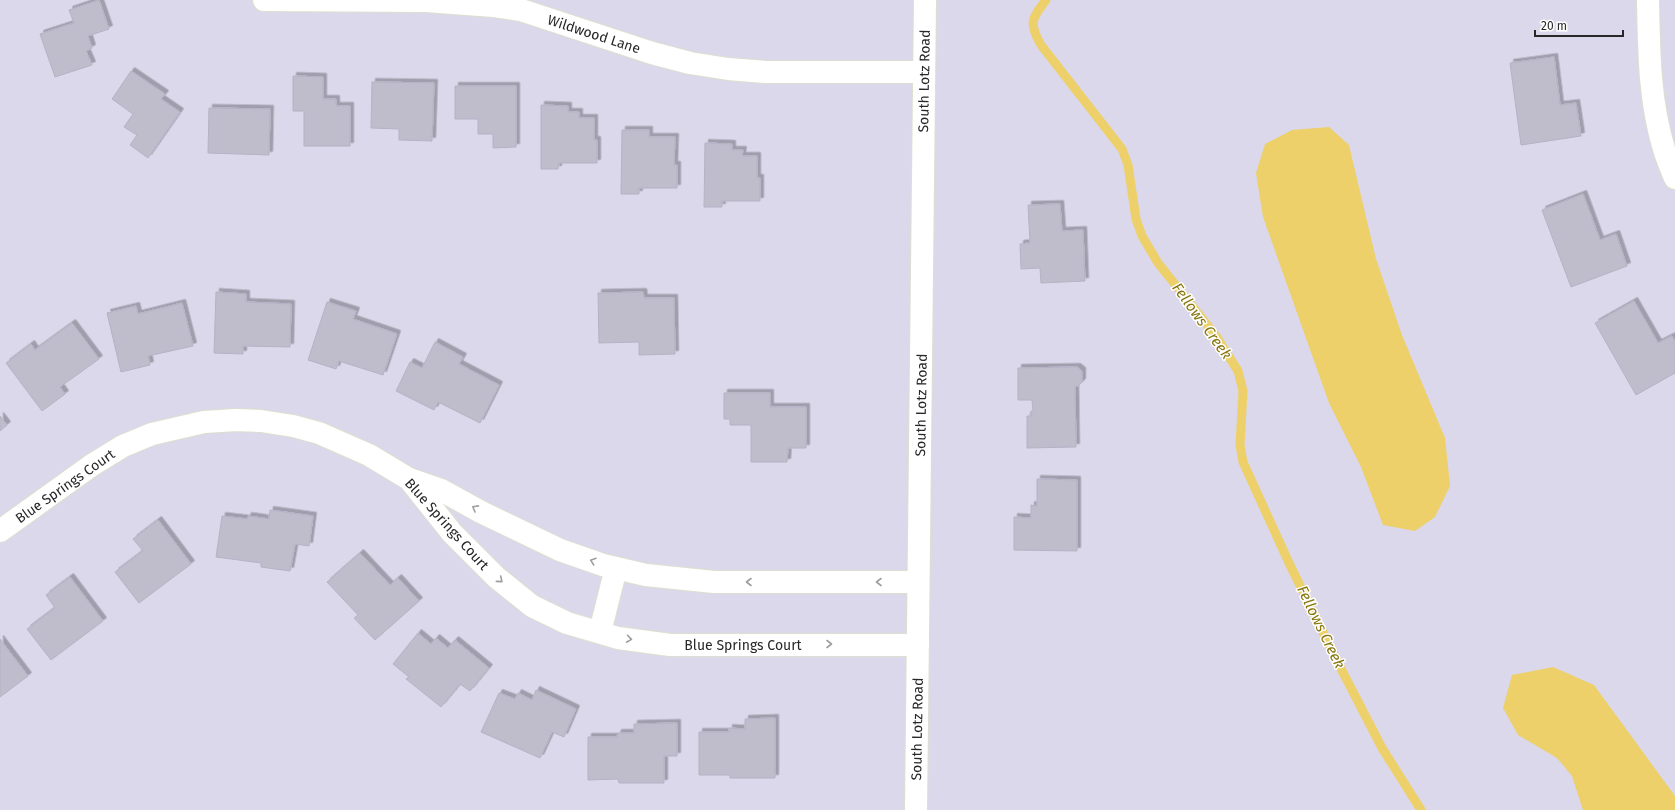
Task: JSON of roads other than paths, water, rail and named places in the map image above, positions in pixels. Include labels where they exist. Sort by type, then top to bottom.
[{"type":"street","name":"Wildwood Lane","points":[[264,0],[426,1],[494,6],[521,10],[652,53],[690,63],[728,70],[766,72],[924,72]]},
{"type":"street","name":"South Lotz Road","points":[[916,810],[925,0]]},
{"type":"street","points":[[1648,0],[1649,60],[1652,94],[1664,149],[1675,178]]},
{"type":"street","name":"Blue Springs Court","points":[[0,531],[92,465],[123,446],[152,434],[204,422],[236,420],[261,421],[293,426],[319,433],[369,455],[409,479],[452,533],[496,577],[532,606],[567,623],[618,638],[670,645],[918,645]]},
{"type":"street","points":[[409,479],[441,490],[481,512],[560,550],[616,568],[652,576],[714,582],[918,582]]},
{"type":"street","points":[[600,632],[616,568]]},
{"type":"waterway","name":"Fellows Creek","points":[[1046,0],[1037,12],[1033,21],[1034,31],[1041,45],[1122,149],[1128,165],[1136,219],[1142,236],[1158,263],[1216,336],[1238,371],[1243,391],[1240,445],[1243,462],[1289,563],[1338,663],[1382,748],[1421,810]]}]
